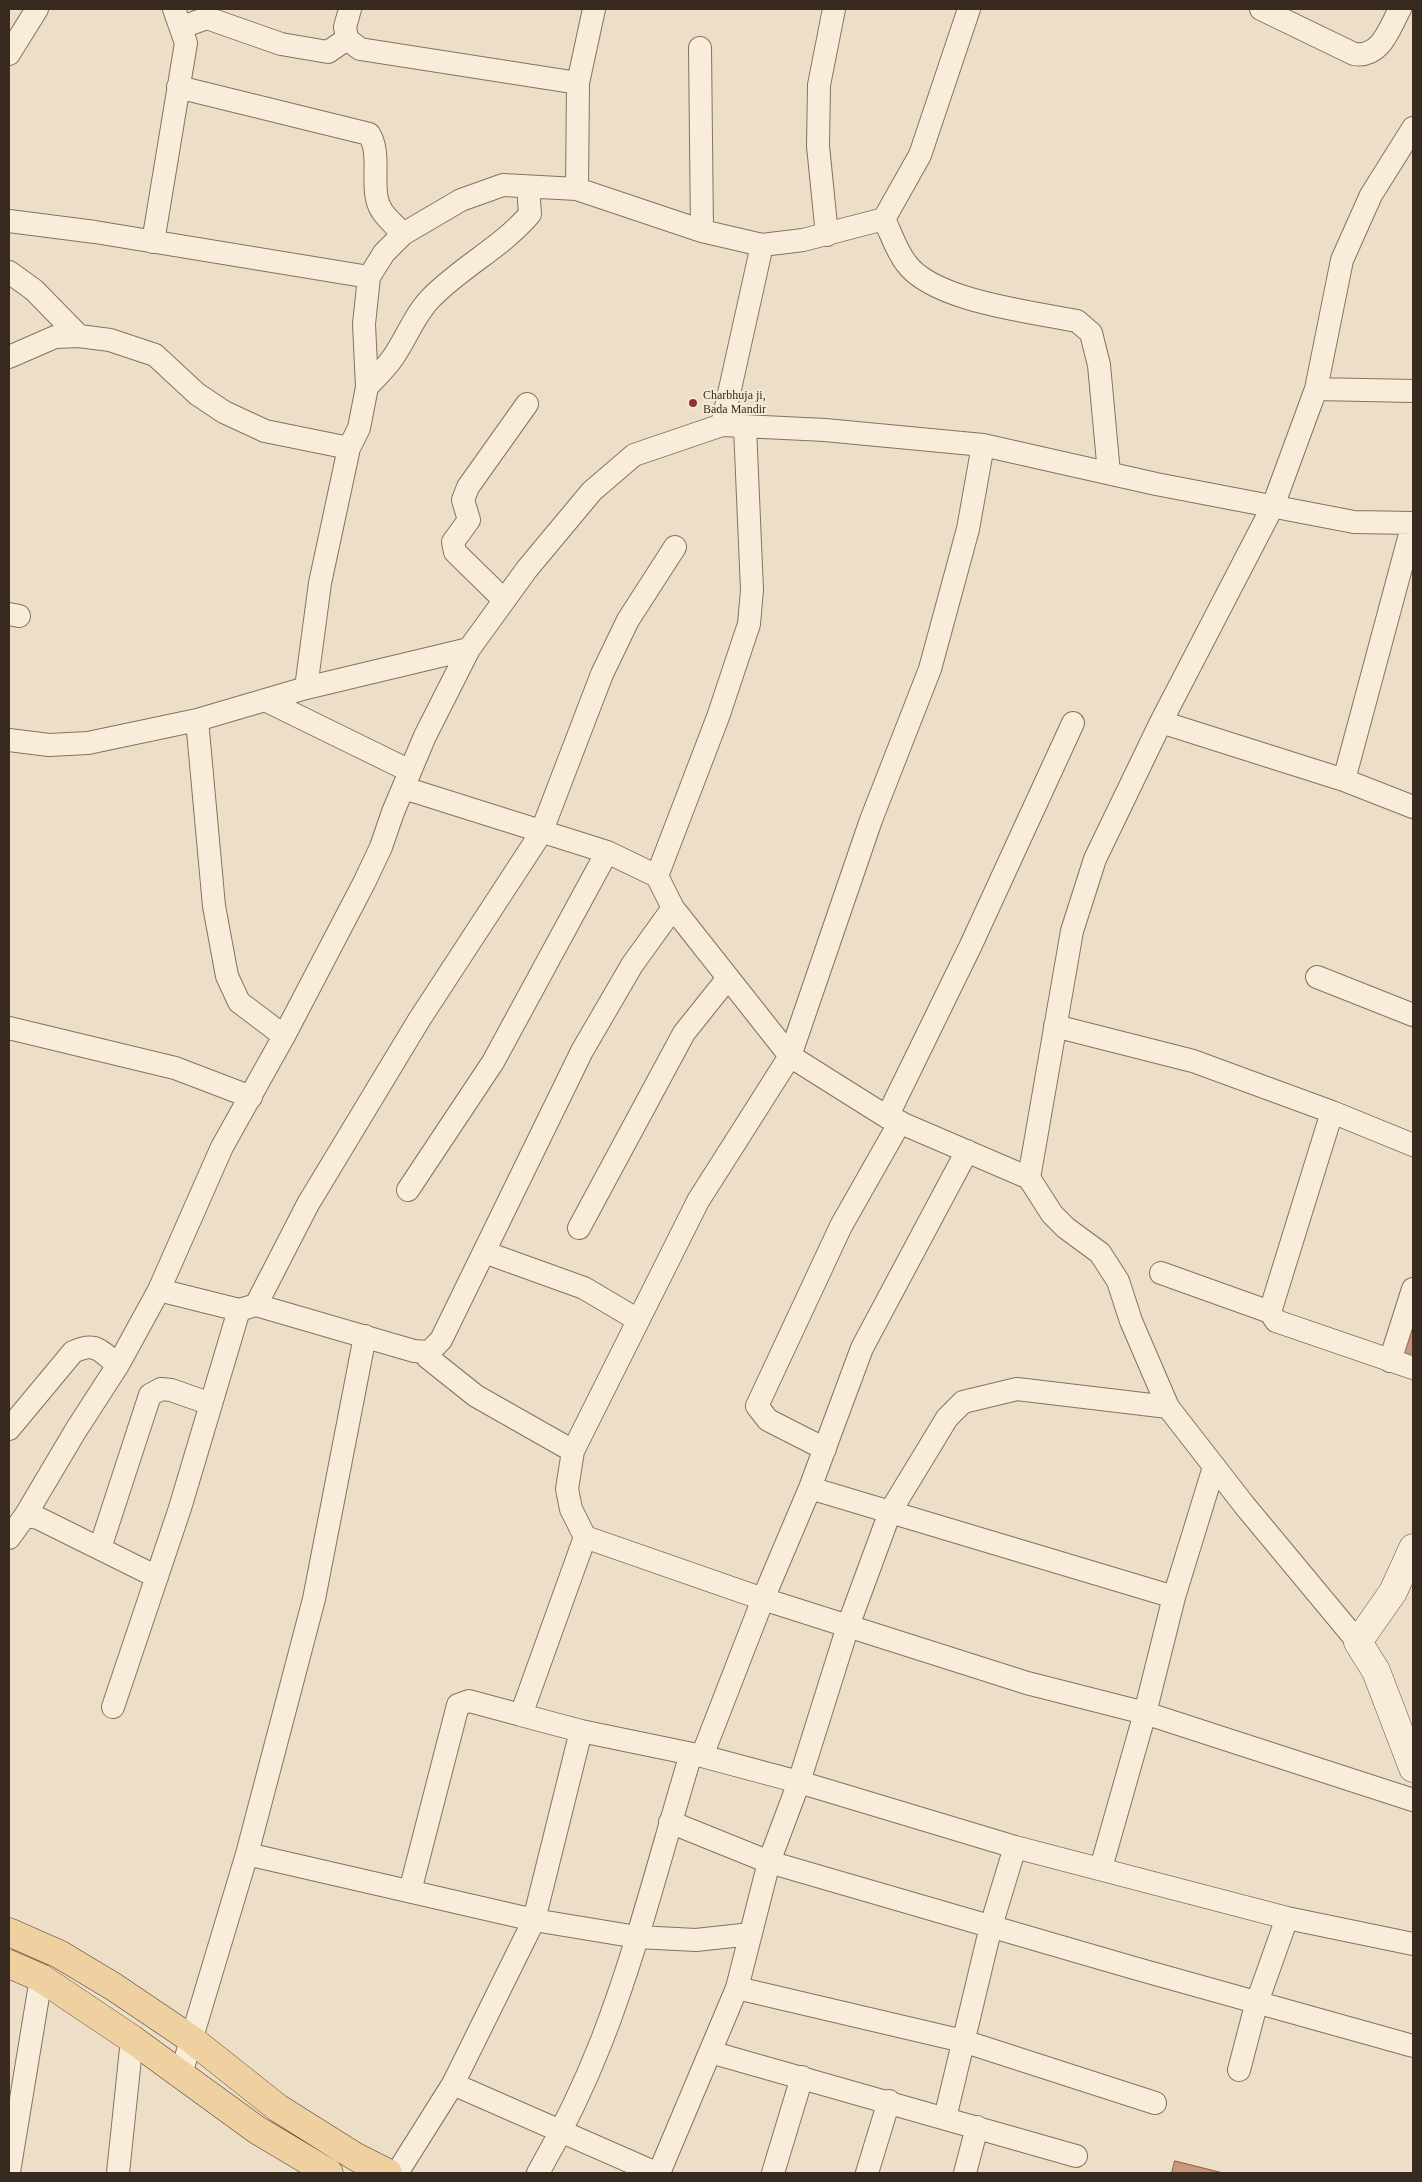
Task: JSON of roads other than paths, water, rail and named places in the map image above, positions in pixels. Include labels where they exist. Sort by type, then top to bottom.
[{"type":"main road","points":[[9,1932],[59,1954],[114,1987],[191,2039],[278,2108],[356,2157],[388,2173]]},
{"type":"main road","points":[[9,1964],[41,1978],[132,2039],[257,2130],[329,2173]]},
{"type":"street","points":[[9,54],[37,9]]},
{"type":"street","points":[[350,9],[345,28],[348,40],[360,49],[578,83]]},
{"type":"street","points":[[577,189],[578,83],[594,9]]},
{"type":"street","points":[[827,235],[818,146],[819,85],[834,9]]},
{"type":"street","points":[[306,688],[320,583],[349,448],[359,428],[367,387],[364,324],[369,277],[384,253],[403,234],[461,200],[503,185],[577,189],[702,231],[762,245],[804,240],[884,219],[920,155],[969,9]]},
{"type":"street","points":[[1260,9],[1354,54],[1364,55],[1377,50],[1400,9]]},
{"type":"street","points":[[153,242],[186,44],[178,18],[207,18],[281,44],[328,52],[348,40]]},
{"type":"street","points":[[700,48],[702,231]]},
{"type":"street","points":[[178,87],[369,134],[375,146],[377,196],[381,210],[403,234]]},
{"type":"street","points":[[1029,1178],[1072,931],[1095,859],[1161,722],[1273,506],[1316,389],[1342,260],[1371,195],[1413,128]]},
{"type":"street","points":[[367,387],[394,358],[429,300],[518,228],[530,214],[528,187]]},
{"type":"street","points":[[884,219],[906,264],[930,284],[963,298],[1077,321],[1091,333],[1099,365],[1109,473]]},
{"type":"street","points":[[9,221],[369,277]]},
{"type":"street","points":[[722,425],[762,245]]},
{"type":"street","points":[[9,272],[34,290],[78,336]]},
{"type":"street","points":[[9,357],[54,337],[78,336],[110,340],[155,355],[197,394],[224,412],[265,431],[349,448]]},
{"type":"street","points":[[1316,389],[1413,391]]},
{"type":"street","points":[[504,600],[455,552],[453,542],[469,520],[463,500],[468,487],[527,404]]},
{"type":"street","points":[[9,1538],[25,1516],[76,1430],[118,1365],[158,1290],[222,1147],[284,1036],[364,883],[381,847],[407,780],[469,649],[504,600],[592,491],[634,456],[722,425],[825,430],[983,444],[1109,473],[1354,522],[1413,523],[1344,780]]},
{"type":"street","points":[[657,876],[718,718],[750,624],[752,590],[745,427]]},
{"type":"street","points":[[983,444],[968,529],[930,669],[871,820],[790,1056],[698,1201],[574,1452],[567,1489],[571,1510],[585,1538],[1027,1684],[1145,1713],[1413,1800]]},
{"type":"street","points":[[113,1707],[180,1508],[211,1404],[247,1308],[419,1020],[541,833],[602,674],[628,620],[675,547]]},
{"type":"street","points":[[9,740],[49,745],[88,743],[197,720],[306,688],[469,649]]},
{"type":"street","points":[[265,700],[407,780],[541,833],[607,852],[657,876],[672,908],[790,1056],[894,1120],[1029,1178],[1052,1214],[1066,1228],[1100,1253],[1118,1281],[1130,1321],[1168,1407],[1214,1467],[1358,1642],[1376,1671],[1413,1768]]},
{"type":"street","points":[[197,720],[214,906],[227,976],[239,1002],[284,1036]]},
{"type":"street","points":[[1161,722],[1344,780],[1413,807]]},
{"type":"street","points":[[825,1450],[768,1420],[757,1406],[894,1120],[971,945],[1073,723]]},
{"type":"street","points":[[408,1190],[493,1062],[607,852]]},
{"type":"street","points":[[574,1452],[476,1396],[427,1357],[429,1352],[441,1340],[582,1051],[632,965],[672,908]]},
{"type":"street","points":[[1316,977],[1413,1016]]},
{"type":"street","points":[[579,1228],[684,1033],[728,978]]},
{"type":"street","points":[[1055,1026],[1193,1060],[1332,1112],[1413,1145]]},
{"type":"street","points":[[9,1028],[175,1068],[251,1096]]},
{"type":"street","points":[[1270,1312],[1332,1112]]},
{"type":"street","points":[[538,2173],[562,2132],[602,2040],[637,1937],[670,1822],[810,1488],[862,1348],[966,1151]]},
{"type":"street","points":[[484,1252],[584,1288],[638,1320]]},
{"type":"street","points":[[1161,1273],[1270,1312],[1276,1321],[1413,1368]]},
{"type":"street","points":[[158,1290],[247,1308],[365,1336],[414,1351],[429,1352]]},
{"type":"street","points":[[1390,1361],[1413,1290]]},
{"type":"street","points":[[181,2074],[247,1854],[314,1599],[365,1336]]},
{"type":"street","points":[[10,1425],[72,1352],[84,1347],[95,1346],[118,1365]]},
{"type":"street","points":[[100,1548],[150,1395],[161,1389],[171,1390],[211,1404]]},
{"type":"street","points":[[454,2084],[653,2172],[710,2052],[737,1988],[769,1862],[798,1782],[848,1626],[890,1512],[946,1418],[962,1402],[1017,1389],[1168,1407]]},
{"type":"street","points":[[1100,1868],[1145,1713],[1174,1597],[1214,1467]]},
{"type":"street","points":[[810,1488],[1174,1597]]},
{"type":"street","points":[[25,1516],[38,1518],[157,1577]]},
{"type":"street","points":[[521,1715],[585,1538]]},
{"type":"street","points":[[1358,1642],[1393,1592],[1413,1548]]},
{"type":"street","points":[[410,1891],[458,1705],[468,1701],[581,1732],[697,1755],[798,1782],[1016,1846],[1287,1918],[1413,1944]]},
{"type":"street","points":[[398,2173],[454,2084],[534,1920],[581,1732]]},
{"type":"street","points":[[670,1822],[769,1862],[1413,2046]]},
{"type":"street","points":[[945,2118],[991,1926],[1016,1846]]},
{"type":"street","points":[[247,1854],[534,1920],[637,1937],[696,1940],[751,1934]]},
{"type":"street","points":[[1239,2070],[1257,2002],[1287,1918]]},
{"type":"street","points":[[9,2172],[41,1978]]},
{"type":"street","points":[[737,1988],[964,2041],[1155,2103]]},
{"type":"street","points":[[118,2173],[132,2039]]},
{"type":"street","points":[[710,2052],[889,2101],[1076,2156]]},
{"type":"street","points":[[773,2173],[802,2077]]},
{"type":"street","points":[[867,2173],[889,2101]]},
{"type":"street","points":[[967,2173],[977,2127]]},
{"type":"place","name":"Charbhuja ji, Bada Mandir","points":[[693,403]]}]
